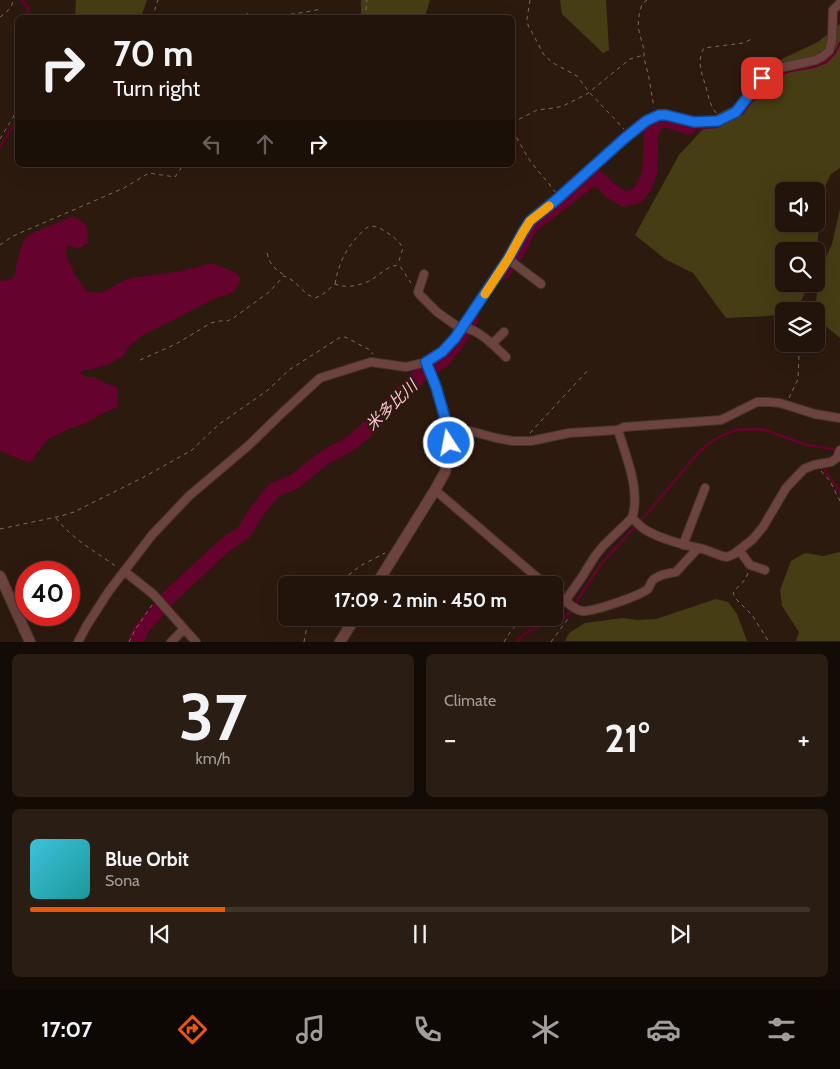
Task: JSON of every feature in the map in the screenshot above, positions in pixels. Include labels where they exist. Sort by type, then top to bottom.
[{"type":"street","points":[[78,642],[87,625],[124,571],[152,534],[190,496],[248,446],[320,378],[371,362],[406,367],[426,362],[442,352],[462,328],[508,259],[530,221],[646,121],[655,116],[666,115],[694,122],[718,121],[736,112],[762,78],[769,72],[816,60],[828,51],[832,40],[832,13],[840,3]]},
{"type":"street","points":[[508,259],[541,284]]},
{"type":"street","points":[[424,274],[418,292],[437,312],[462,328],[472,329],[506,357]]},
{"type":"street","points":[[492,344],[504,332]]},
{"type":"street","points":[[382,576],[435,490],[444,472],[449,454],[449,432],[436,387],[426,362]]},
{"type":"street","points":[[449,432],[470,431],[496,438],[531,441],[569,433],[721,420],[757,402],[786,405],[814,414],[840,418]]},
{"type":"street","points":[[618,430],[633,481],[634,512],[632,518],[603,546],[565,601],[581,611],[593,611],[639,594],[647,589],[653,580],[676,572],[698,548]]},
{"type":"street","points":[[632,518],[658,536],[727,557],[734,554],[753,538],[786,488],[804,470],[816,464],[831,462],[837,458],[840,450]]},
{"type":"street","points":[[683,545],[705,488]]},
{"type":"street","points":[[435,490],[535,576]]},
{"type":"street","points":[[739,550],[750,565],[765,570]]},
{"type":"street","points":[[124,571],[157,599],[196,642]]},
{"type":"street","points":[[0,576],[30,642]]},
{"type":"street","points":[[340,642],[350,626]]},
{"type":"street","points":[[171,642],[184,629]]},
{"type":"path","points":[[0,17],[8,11],[13,4],[13,0]]},
{"type":"path","points":[[153,15],[158,0]]},
{"type":"path","points":[[365,15],[367,0]]},
{"type":"path","points":[[530,0],[528,25],[544,55],[553,63],[577,76],[589,92],[629,135]]},
{"type":"path","points":[[647,0],[642,4],[638,22],[655,116]]},
{"type":"path","points":[[289,15],[320,9]]},
{"type":"path","points":[[726,117],[715,112],[710,104],[700,67],[701,53],[704,48],[744,43],[754,38]]},
{"type":"path","points":[[515,121],[537,110],[563,106],[589,92],[630,59],[644,55]]},
{"type":"path","points":[[0,139],[15,114]]},
{"type":"path","points":[[515,135],[528,158],[548,181],[558,198]]},
{"type":"path","points":[[0,245],[13,236],[124,188],[149,173],[175,177],[182,167]]},
{"type":"path","points":[[267,253],[272,267],[284,276],[292,279],[309,296],[315,298],[322,295],[335,284],[342,259],[354,239],[367,227],[371,226],[382,230],[396,238],[403,248],[398,265]]},
{"type":"path","points":[[335,284],[339,286],[357,285],[371,280],[393,266],[398,265]]},
{"type":"path","points":[[398,265],[418,292]]},
{"type":"path","points":[[140,360],[176,344],[211,323],[232,319],[269,292],[284,276]]},
{"type":"path","points":[[0,529],[56,518],[74,512],[127,486],[192,450],[218,425],[268,390],[289,370],[340,338],[345,337],[370,350],[375,355],[376,363]]},
{"type":"path","points":[[786,405],[798,379],[800,352]]},
{"type":"path","points":[[523,441],[589,369]]},
{"type":"path","points":[[816,464],[830,481],[840,501]]},
{"type":"path","points":[[56,518],[81,542],[124,571]]},
{"type":"path","points":[[347,576],[360,566],[392,551],[397,553]]},
{"type":"path","points":[[750,565],[746,579],[733,593],[736,599],[752,616],[769,642]]},
{"type":"path","points":[[129,642],[135,630],[157,599]]},
{"type":"path","points":[[551,642],[575,608]]},
{"type":"path","points":[[304,642],[308,626]]},
{"type":"path","points":[[504,642],[515,626]]},
{"type":"shaded area","points":[[76,0],[147,0],[142,15],[75,15]]},
{"type":"shaded area","points":[[361,0],[430,0],[426,15],[361,15]]},
{"type":"shaded area","points":[[560,0],[606,0],[609,50],[603,53],[562,14]]},
{"type":"shaded area","points":[[840,24],[840,168],[831,174],[825,186],[825,182],[775,182],[775,232],[819,232],[817,242],[775,242],[775,292],[805,292],[801,302],[775,302],[775,315],[726,318],[693,273],[665,259],[635,235],[679,155],[717,114],[749,98],[763,68],[818,42]]},
{"type":"shaded area","points":[[840,209],[840,338],[825,326],[825,302],[816,302],[817,292],[825,292],[825,259],[832,244]]},
{"type":"shaded area","points":[[73,216],[82,221],[86,226],[88,243],[80,248],[67,246],[66,255],[75,275],[86,291],[100,292],[108,290],[128,279],[186,270],[212,263],[236,273],[241,279],[234,292],[213,299],[143,335],[129,346],[122,357],[105,366],[83,370],[81,374],[87,377],[94,377],[118,387],[117,407],[47,440],[30,463],[0,450],[0,279],[3,281],[12,279],[24,240],[31,234]]},
{"type":"shaded area","points":[[840,552],[840,641],[796,641],[799,632],[782,606],[780,590],[791,561],[805,553],[823,556]]},
{"type":"shaded area","points":[[716,599],[728,602],[737,614],[747,641],[565,641],[569,633],[585,623],[623,618],[637,620],[656,619]]},
{"type":"waterway","points":[[21,0],[29,8],[27,15]]},
{"type":"waterway","points":[[689,127],[717,127],[742,114],[776,76],[790,71],[814,67],[826,62],[835,53],[840,43]]},
{"type":"waterway","name":"米多比川","points":[[503,272],[520,247],[531,226],[595,176],[611,191],[624,199],[637,196],[645,185],[650,170],[651,133],[657,122],[664,119],[689,127]]},
{"type":"waterway","points":[[0,147],[15,123]]},
{"type":"waterway","name":"米多比川","points":[[136,642],[140,631],[169,597],[225,545],[244,532],[257,511],[274,490],[294,482],[324,458],[348,445],[361,435],[425,371],[443,360],[471,320]]},
{"type":"waterway","points":[[517,642],[529,631],[563,618],[569,613],[601,564],[699,452],[712,441],[737,430],[756,429],[765,430],[807,445],[839,450]]},
{"type":"waterway","points":[[830,466],[825,471],[840,492]]},
{"type":"slow traffic","points":[[485,294],[530,221],[549,206]]},
{"type":"route","points":[[449,443],[449,432],[436,387],[426,362],[442,352],[455,338],[508,259],[530,221],[646,121],[659,115],[694,122],[718,121],[736,112],[762,78]]}]
